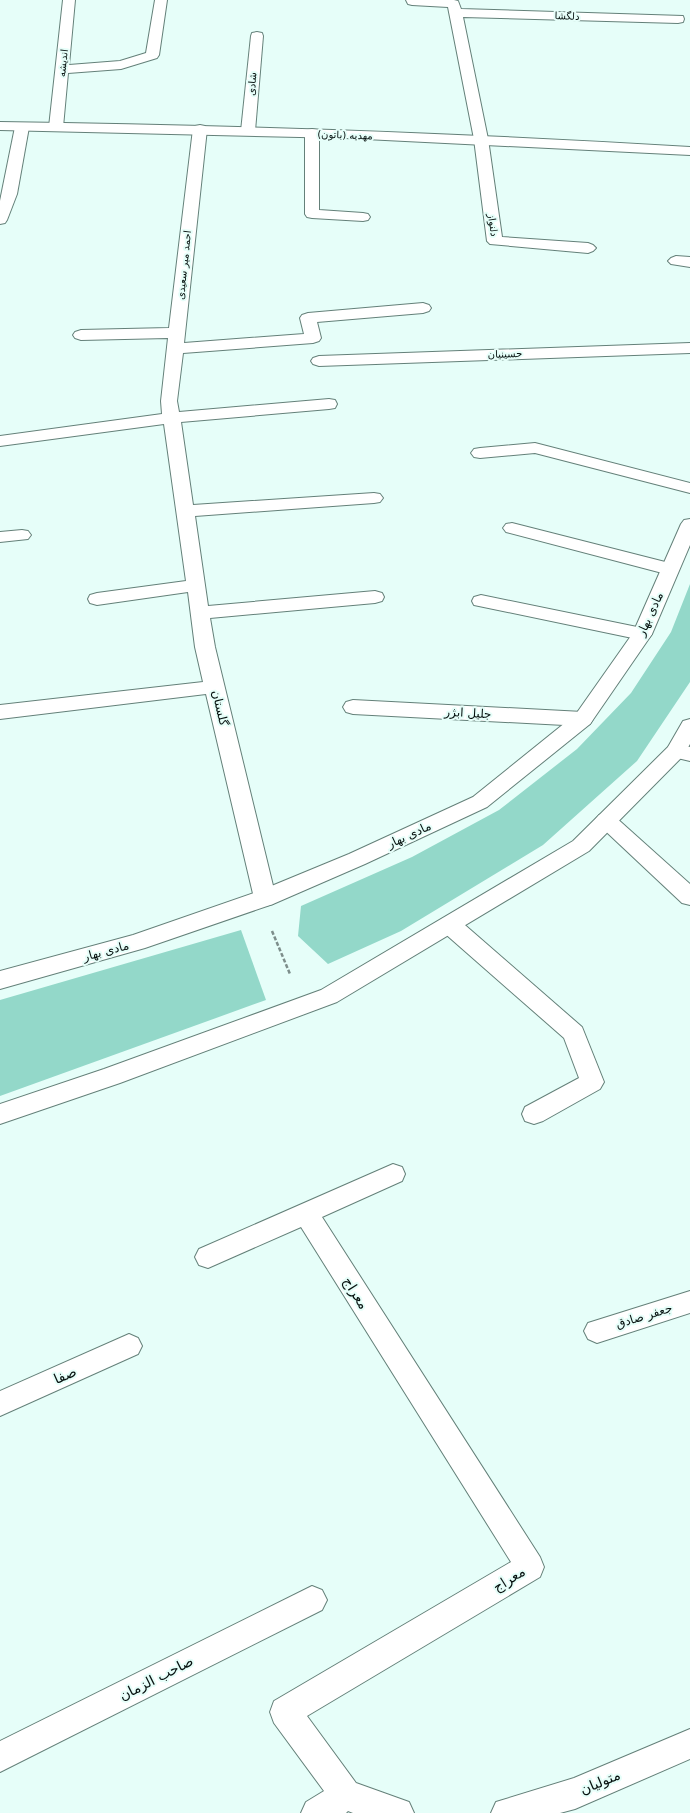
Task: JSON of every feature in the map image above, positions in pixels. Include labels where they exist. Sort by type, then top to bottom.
[{"type":"street","name":"اندیشه","points":[[56,127],[69,0]]},
{"type":"street","points":[[62,69],[121,65],[152,56],[161,0]]},
{"type":"street","points":[[412,1],[454,4],[481,139]]},
{"type":"street","name":"دلگشا","points":[[456,13],[678,19]]},
{"type":"street","name":"شادی","points":[[248,131],[257,36]]},
{"type":"street","name":"مهدیه (باتون)","points":[[0,126],[200,129],[481,139],[690,151]]},
{"type":"street","points":[[0,220],[10,194],[22,127]]},
{"type":"street","name":"احمد میر سعیدی","points":[[170,410],[176,341],[200,129]]},
{"type":"street","points":[[312,133],[312,214],[363,217]]},
{"type":"street","name":"دلنواز","points":[[481,139],[495,241],[588,248]]},
{"type":"street","points":[[81,335],[176,341],[313,338],[308,318],[423,308]]},
{"type":"street","name":"حسینیان","points":[[319,361],[690,348]]},
{"type":"street","points":[[0,441],[170,410],[328,404]]},
{"type":"street","name":"گلستان","points":[[170,410],[205,647],[265,898]]},
{"type":"street","points":[[480,454],[535,448],[690,488]]},
{"type":"street","points":[[185,511],[374,498]]},
{"type":"street","name":"مادی بهار","points":[[0,980],[137,942],[265,898],[357,859],[480,802],[583,719],[642,634],[690,524]]},
{"type":"street","points":[[512,528],[670,569]]},
{"type":"street","points":[[0,537],[22,535]]},
{"type":"street","points":[[97,598],[196,585]]},
{"type":"street","points":[[200,613],[375,597]]},
{"type":"street","points":[[480,601],[642,634]]},
{"type":"street","points":[[0,712],[215,687]]},
{"type":"street","name":"جلیل ابژر","points":[[353,708],[583,719]]},
{"type":"street","points":[[0,1114],[112,1076],[329,996],[581,846],[606,820],[683,752],[690,726]]},
{"type":"street","points":[[606,820],[690,897]]},
{"type":"street","points":[[450,925],[574,1034],[592,1082],[534,1114]]},
{"type":"street","points":[[208,1257],[393,1174]]},
{"type":"street","name":"معراج","points":[[306,1213],[530,1567],[285,1712],[346,1795]]},
{"type":"street","name":"جعفر صادق","points":[[597,1331],[690,1302]]},
{"type":"street","name":"صفا","points":[[0,1404],[130,1346]]},
{"type":"street","name":"صاحب الزمان","points":[[0,1757],[312,1600]]},
{"type":"street","name":"متولیان","points":[[507,1813],[575,1793],[690,1744]]},
{"type":"street","points":[[317,1813],[346,1795],[398,1813]]},
{"type":"path","points":[[265,898],[274,938],[304,1006]]},
{"type":"green space","points":[[690,584],[690,682],[637,761],[543,845],[401,931],[328,964],[298,936],[301,906],[412,857],[499,810],[577,749],[631,693],[671,632]]},
{"type":"green space","points":[[241,930],[266,1000],[0,1096],[0,1000]]}]
